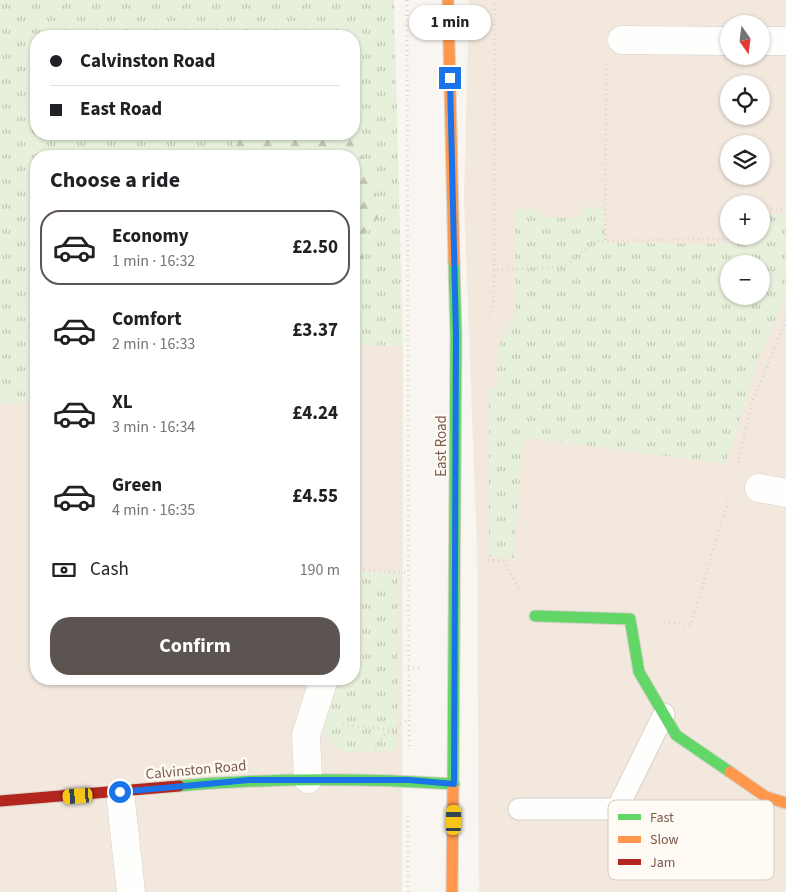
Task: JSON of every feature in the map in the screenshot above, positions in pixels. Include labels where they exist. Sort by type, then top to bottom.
[{"type":"street","name":"East Road","points":[[448,0],[456,336],[452,892]]},
{"type":"street","points":[[622,40],[720,41]]},
{"type":"street","points":[[770,41],[786,41]]},
{"type":"street","points":[[759,488],[786,493]]},
{"type":"street","points":[[535,616],[630,619],[639,672],[676,735],[766,796],[786,804]]},
{"type":"street","points":[[308,779],[306,735],[322,685]]},
{"type":"street","name":"Calvinston Road","points":[[0,801],[249,780],[409,780],[454,784]]},
{"type":"street","points":[[120,792],[131,892]]},
{"type":"lane","points":[[622,800],[664,714]]},
{"type":"lane","points":[[519,809],[608,809]]},
{"type":"path","points":[[407,0],[408,892]]},
{"type":"path","points":[[456,336],[466,335],[493,310],[495,0]]},
{"type":"path","points":[[605,240],[606,40],[622,40]]},
{"type":"path","points":[[770,209],[786,209]]},
{"type":"path","points":[[494,270],[564,267],[596,240],[720,239]]},
{"type":"path","points":[[736,470],[752,403],[786,320]]},
{"type":"path","points":[[630,619],[691,625],[730,492]]},
{"type":"path","points":[[455,557],[504,561],[535,616]]},
{"type":"path","points":[[360,569],[408,573]]},
{"type":"path","points":[[371,780],[368,756],[386,733],[411,718]]},
{"type":"path","points":[[310,721],[392,730]]},
{"type":"shaded area","points":[[469,0],[786,0],[786,892],[479,892],[477,548],[464,200]]},
{"type":"shaded area","points":[[360,345],[403,346],[402,892],[0,892],[0,403],[30,403],[30,685],[360,685]]},
{"type":"green space","points":[[0,0],[394,0],[403,346],[360,345],[360,150],[30,150],[30,403],[0,403]]},
{"type":"green space","points":[[360,139],[363,166],[376,194],[378,218],[360,239],[360,150],[236,150],[231,140]]},
{"type":"green space","points":[[582,207],[603,207],[605,243],[770,245],[770,214],[786,214],[786,296],[760,354],[726,464],[523,437],[514,558],[489,556],[489,387],[498,387],[497,349],[516,312],[515,209],[540,210],[541,217],[581,218]]},
{"type":"green space","points":[[360,239],[364,262],[360,283]]},
{"type":"green space","points":[[360,571],[397,573],[397,742],[393,751],[343,752],[323,732],[320,721],[334,685],[360,685],[360,666],[362,666]]},
{"type":"traffic: fast","points":[[453,786],[456,336],[454,262]]},
{"type":"traffic: fast","points":[[535,616],[630,619],[639,672],[676,735],[730,772]]},
{"type":"traffic: fast","points":[[179,786],[248,781],[316,780],[454,784]]},
{"type":"traffic: slow","points":[[448,0],[454,262]]},
{"type":"traffic: slow","points":[[730,772],[766,797],[786,803]]},
{"type":"traffic: slow","points":[[452,892],[453,786]]},
{"type":"traffic: jam","points":[[0,801],[179,786]]},
{"type":"route","points":[[120,792],[249,780],[409,780],[454,784],[456,336],[450,78]]}]
